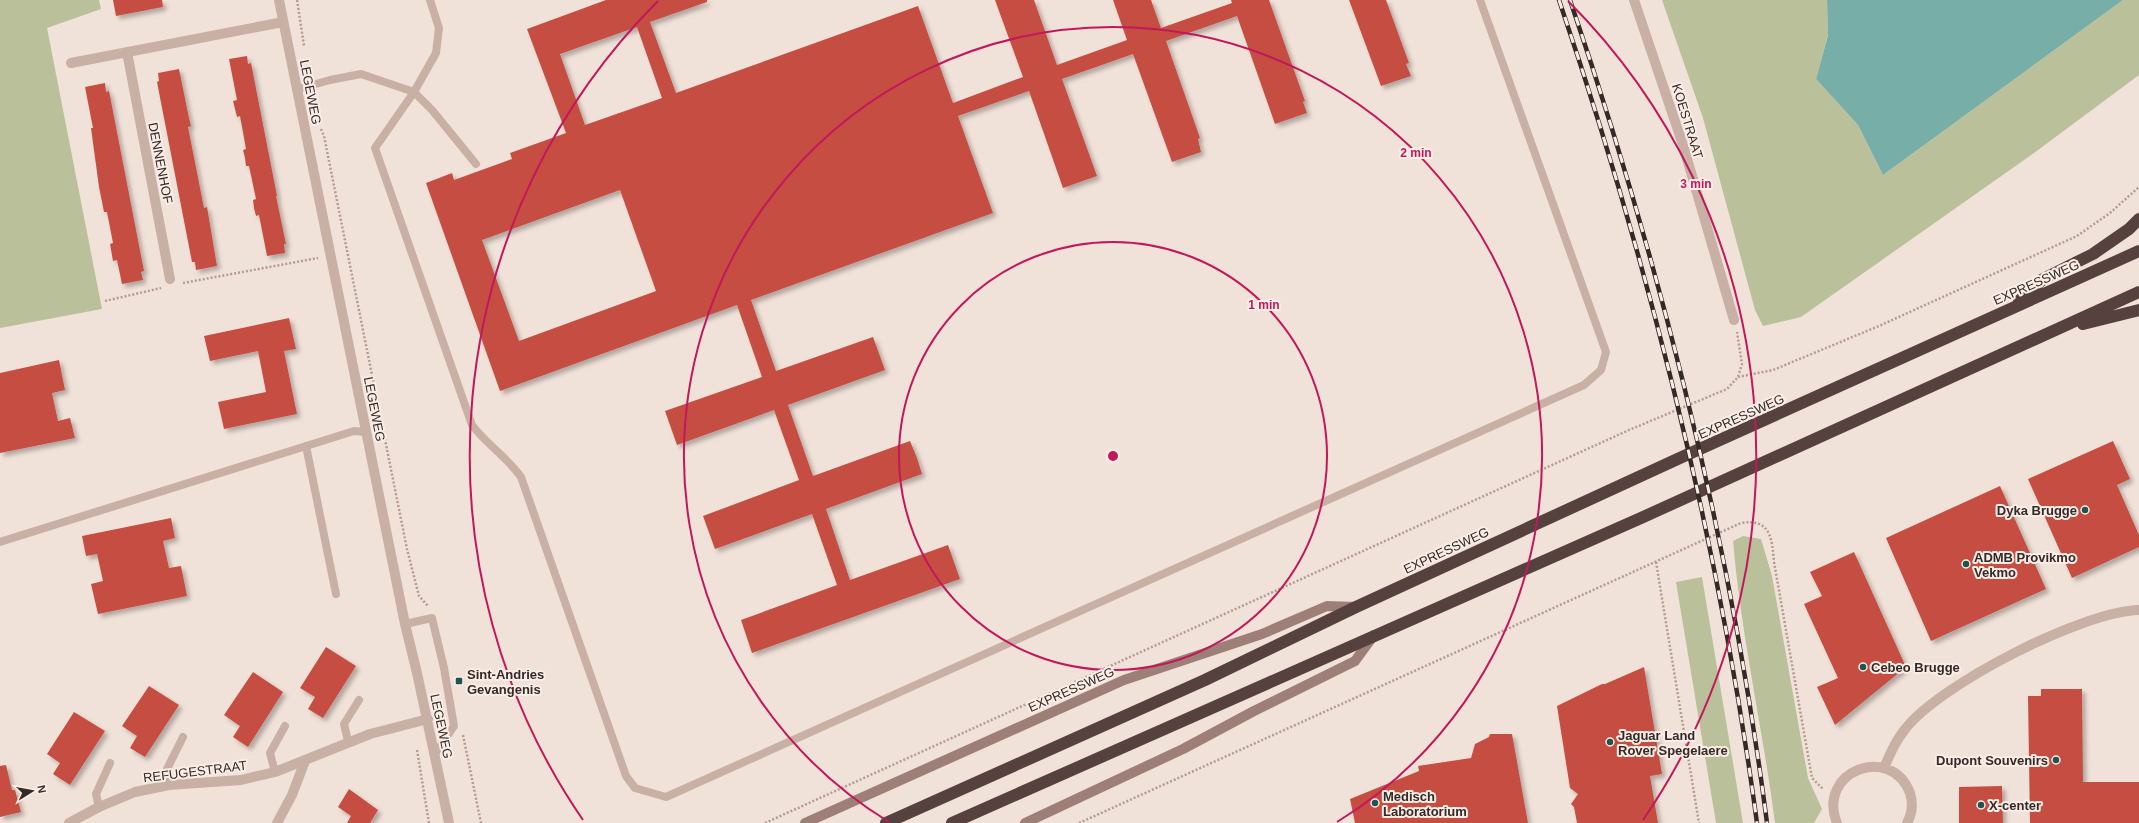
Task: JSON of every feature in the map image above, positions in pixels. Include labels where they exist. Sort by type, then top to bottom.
[{"type":"highway","points":[[2012,308],[2043,278],[2093,254],[2129,229],[2139,219]]},
{"type":"highway","name":"EXPRESSWEG","points":[[886,823],[1205,680],[1356,607],[2139,251]]},
{"type":"highway","points":[[952,823],[1641,518],[2139,292]]},
{"type":"highway","points":[[2052,332],[2139,310]]},
{"type":"street","name":"LEGEWEG","points":[[279,0],[405,624],[428,719],[449,823]]},
{"type":"street","name":"KOESTRAAT","points":[[1634,0],[1676,124],[1734,320]]},
{"type":"street","points":[[72,63],[283,22]]},
{"type":"street","name":"DENNENHOF","points":[[126,52],[174,282]]},
{"type":"street","name":"EXPRESSWEG","points":[[805,823],[1124,680],[1262,634],[1327,606],[1356,607]]},
{"type":"street","points":[[1884,768],[1892,749],[1906,728],[1942,695],[1993,665],[2054,635],[2122,610],[2139,610]]},
{"type":"street","points":[[1025,823],[1176,753],[1254,711],[1355,661],[1375,635]]},
{"type":"street","name":"REFUGESTRAAT","points":[[69,823],[99,807],[135,792],[169,785],[241,780],[275,772],[305,761],[348,742],[428,719]]},
{"type":"street","points":[[277,823],[292,795],[305,761]]},
{"type":"street","points":[[1837,823],[1834,816],[1833,799],[1836,790],[1849,774],[1865,767],[1884,768],[1898,776],[1908,789],[1912,804],[1911,813],[1907,823]]},
{"type":"lane","points":[[430,0],[439,28],[436,54],[414,92],[375,148],[472,425],[481,437],[513,465],[520,477],[626,776],[635,788],[666,797],[1584,385],[1601,370],[1606,352],[1480,0]]},
{"type":"lane","points":[[298,89],[330,80],[361,74],[414,92],[432,110],[476,164]]},
{"type":"lane","points":[[0,542],[354,431],[366,432]]},
{"type":"lane","points":[[306,446],[336,594]]},
{"type":"lane","points":[[405,624],[432,618],[454,726],[435,754]]},
{"type":"lane","points":[[348,742],[344,724],[359,700]]},
{"type":"lane","points":[[275,772],[270,753],[285,726]]},
{"type":"lane","points":[[169,785],[167,768],[183,737]]},
{"type":"lane","points":[[99,807],[96,794],[110,763]]},
{"type":"path","points":[[297,0],[304,47]]},
{"type":"path","points":[[317,122],[324,136],[407,549],[419,596],[432,611]]},
{"type":"path","points":[[1738,377],[1772,370],[1879,326],[2077,236],[2110,213],[2139,187]]},
{"type":"path","points":[[174,282],[331,256]]},
{"type":"path","points":[[105,301],[162,287]]},
{"type":"path","points":[[765,823],[1615,437],[1727,389],[1738,377],[1742,364],[1740,344],[1734,320]]},
{"type":"path","points":[[1079,823],[1741,523],[1753,521],[1766,528],[1772,537],[1774,562],[1812,778],[1833,799]]},
{"type":"path","points":[[1656,562],[1699,823]]},
{"type":"path","points":[[461,727],[481,823]]},
{"type":"green space","points":[[0,0],[99,0],[101,9],[47,28],[102,309],[0,328]]},
{"type":"green space","points":[[1662,0],[1827,0],[1828,34],[1816,79],[1858,125],[1883,175],[2123,0],[2139,0],[2139,75],[2034,153],[1801,317],[1763,326],[1755,310],[1703,118]]},
{"type":"green space","points":[[1743,536],[1761,539],[1772,576],[1808,778],[1822,809],[1814,823],[1775,823],[1741,612],[1737,577],[1733,541]]},
{"type":"green space","points":[[1702,577],[1743,823],[1716,823],[1676,582]]},
{"type":"water","points":[[1827,0],[2123,0],[1883,175],[1858,125],[1816,79],[1828,35]]},
{"type":"building","points":[[113,0],[162,0],[163,7],[116,16]]},
{"type":"building","points":[[606,0],[707,0],[707,2],[650,22],[676,93],[918,6],[953,103],[1023,77],[995,0],[1034,0],[1057,65],[1127,40],[1113,0],[1151,0],[1161,28],[1232,3],[1231,0],[1269,0],[1305,101],[1303,102],[1307,113],[1275,124],[1237,16],[1166,41],[1200,138],[1198,139],[1201,152],[1172,162],[1133,54],[1062,79],[1097,176],[1063,188],[1029,91],[958,116],[993,213],[751,300],[776,371],[873,337],[885,370],[788,405],[813,476],[910,441],[917,458],[922,474],[826,509],[850,580],[948,545],[960,579],[752,653],[741,620],[837,585],[812,514],[715,549],[703,516],[799,480],[774,410],[677,445],[665,411],[762,377],[737,305],[500,391],[426,183],[452,173],[454,180],[512,159],[510,153],[566,133],[527,29]],"holes":[[[637,27],[662,98],[585,125],[560,54]],[[620,190],[656,291],[519,341],[482,240]]]},
{"type":"building","points":[[1349,0],[1386,0],[1409,63],[1406,64],[1411,76],[1381,86]]},
{"type":"building","points":[[247,56],[248,64],[251,63],[286,244],[284,244],[285,253],[267,256],[259,215],[256,216],[254,208],[253,200],[256,199],[249,166],[246,166],[243,150],[246,149],[240,116],[237,117],[233,101],[237,100],[229,59]]},
{"type":"building","points":[[179,69],[191,126],[188,127],[204,208],[207,207],[217,266],[196,270],[195,262],[192,262],[157,82],[159,81],[158,73]]},
{"type":"building","points":[[105,83],[106,92],[109,91],[144,271],[141,272],[143,280],[122,284],[117,260],[113,261],[110,244],[113,243],[107,212],[104,212],[99,187],[91,128],[93,128],[85,87]]},
{"type":"building","points":[[289,318],[296,349],[284,351],[297,414],[224,429],[218,402],[266,392],[258,351],[210,361],[204,336]]},
{"type":"building","points":[[59,360],[65,390],[52,393],[58,421],[70,418],[75,438],[0,453],[0,373]]},
{"type":"building","name":"Dyka Brugge","points":[[2113,441],[2130,479],[2117,485],[2139,535],[2139,547],[2072,578],[2028,479]]},
{"type":"building","name":"ADMB Provikmo Vekmo","points":[[2000,486],[2046,589],[1931,641],[1886,538]]},
{"type":"building","points":[[171,518],[175,538],[163,541],[169,568],[181,566],[187,596],[98,614],[91,584],[103,581],[97,554],[86,556],[82,536]]},
{"type":"building","points":[[1854,552],[1906,667],[1835,725],[1817,687],[1838,678],[1804,604],[1822,596],[1810,572]]},
{"type":"building","points":[[326,647],[356,666],[323,718],[308,709],[315,697],[300,688]]},
{"type":"building","name":"Jaguar Land Rover Spegelaere","points":[[1644,667],[1662,774],[1650,776],[1658,823],[1577,823],[1574,807],[1571,804],[1578,794],[1570,788],[1557,706],[1602,684]]},
{"type":"building","points":[[253,672],[283,692],[248,747],[233,737],[240,726],[224,715]]},
{"type":"building","points":[[149,686],[179,705],[145,757],[130,748],[137,736],[122,726]]},
{"type":"building","name":"Dupont Souvenirs","points":[[2041,689],[2082,689],[2083,782],[2139,782],[2139,823],[2030,823],[2028,696],[2041,696]]},
{"type":"building","points":[[74,712],[105,731],[70,785],[53,774],[60,763],[47,754]]},
{"type":"building","points":[[1490,734],[1512,734],[1528,823],[1355,823],[1350,799],[1419,771],[1418,766],[1471,758],[1475,744],[1489,737]]},
{"type":"building","points":[[6,765],[12,790],[15,790],[21,812],[0,817],[0,766]]},
{"type":"building","name":"X-center","points":[[2002,786],[2003,823],[1959,823],[1959,787]]},
{"type":"building","points":[[349,789],[378,810],[370,823],[347,823],[351,816],[338,807]]},
{"type":"railway","points":[[1559,0],[1623,202],[1652,304],[1678,407],[1702,510],[1723,614],[1757,823]]},
{"type":"railway","points":[[1570,0],[1634,202],[1663,304],[1689,407],[1713,510],[1734,614],[1752,718],[1767,823]]},
{"type":"place","name":"Dyka Brugge","points":[[2085,510]]},
{"type":"place","name":"ADMB Provikmo Vekmo","points":[[1966,564]]},
{"type":"place","name":"Cebeo Brugge","points":[[1863,667]]},
{"type":"place","name":"Sint-Andries Gevangenis","points":[[459,681]]},
{"type":"place","name":"Jaguar Land Rover Spegelaere","points":[[1610,742]]},
{"type":"place","name":"Dupont Souvenirs","points":[[2056,760]]},
{"type":"place","name":"Medisch Laboratorium","points":[[1375,803]]},
{"type":"place","name":"X-center","points":[[1981,805]]}]
